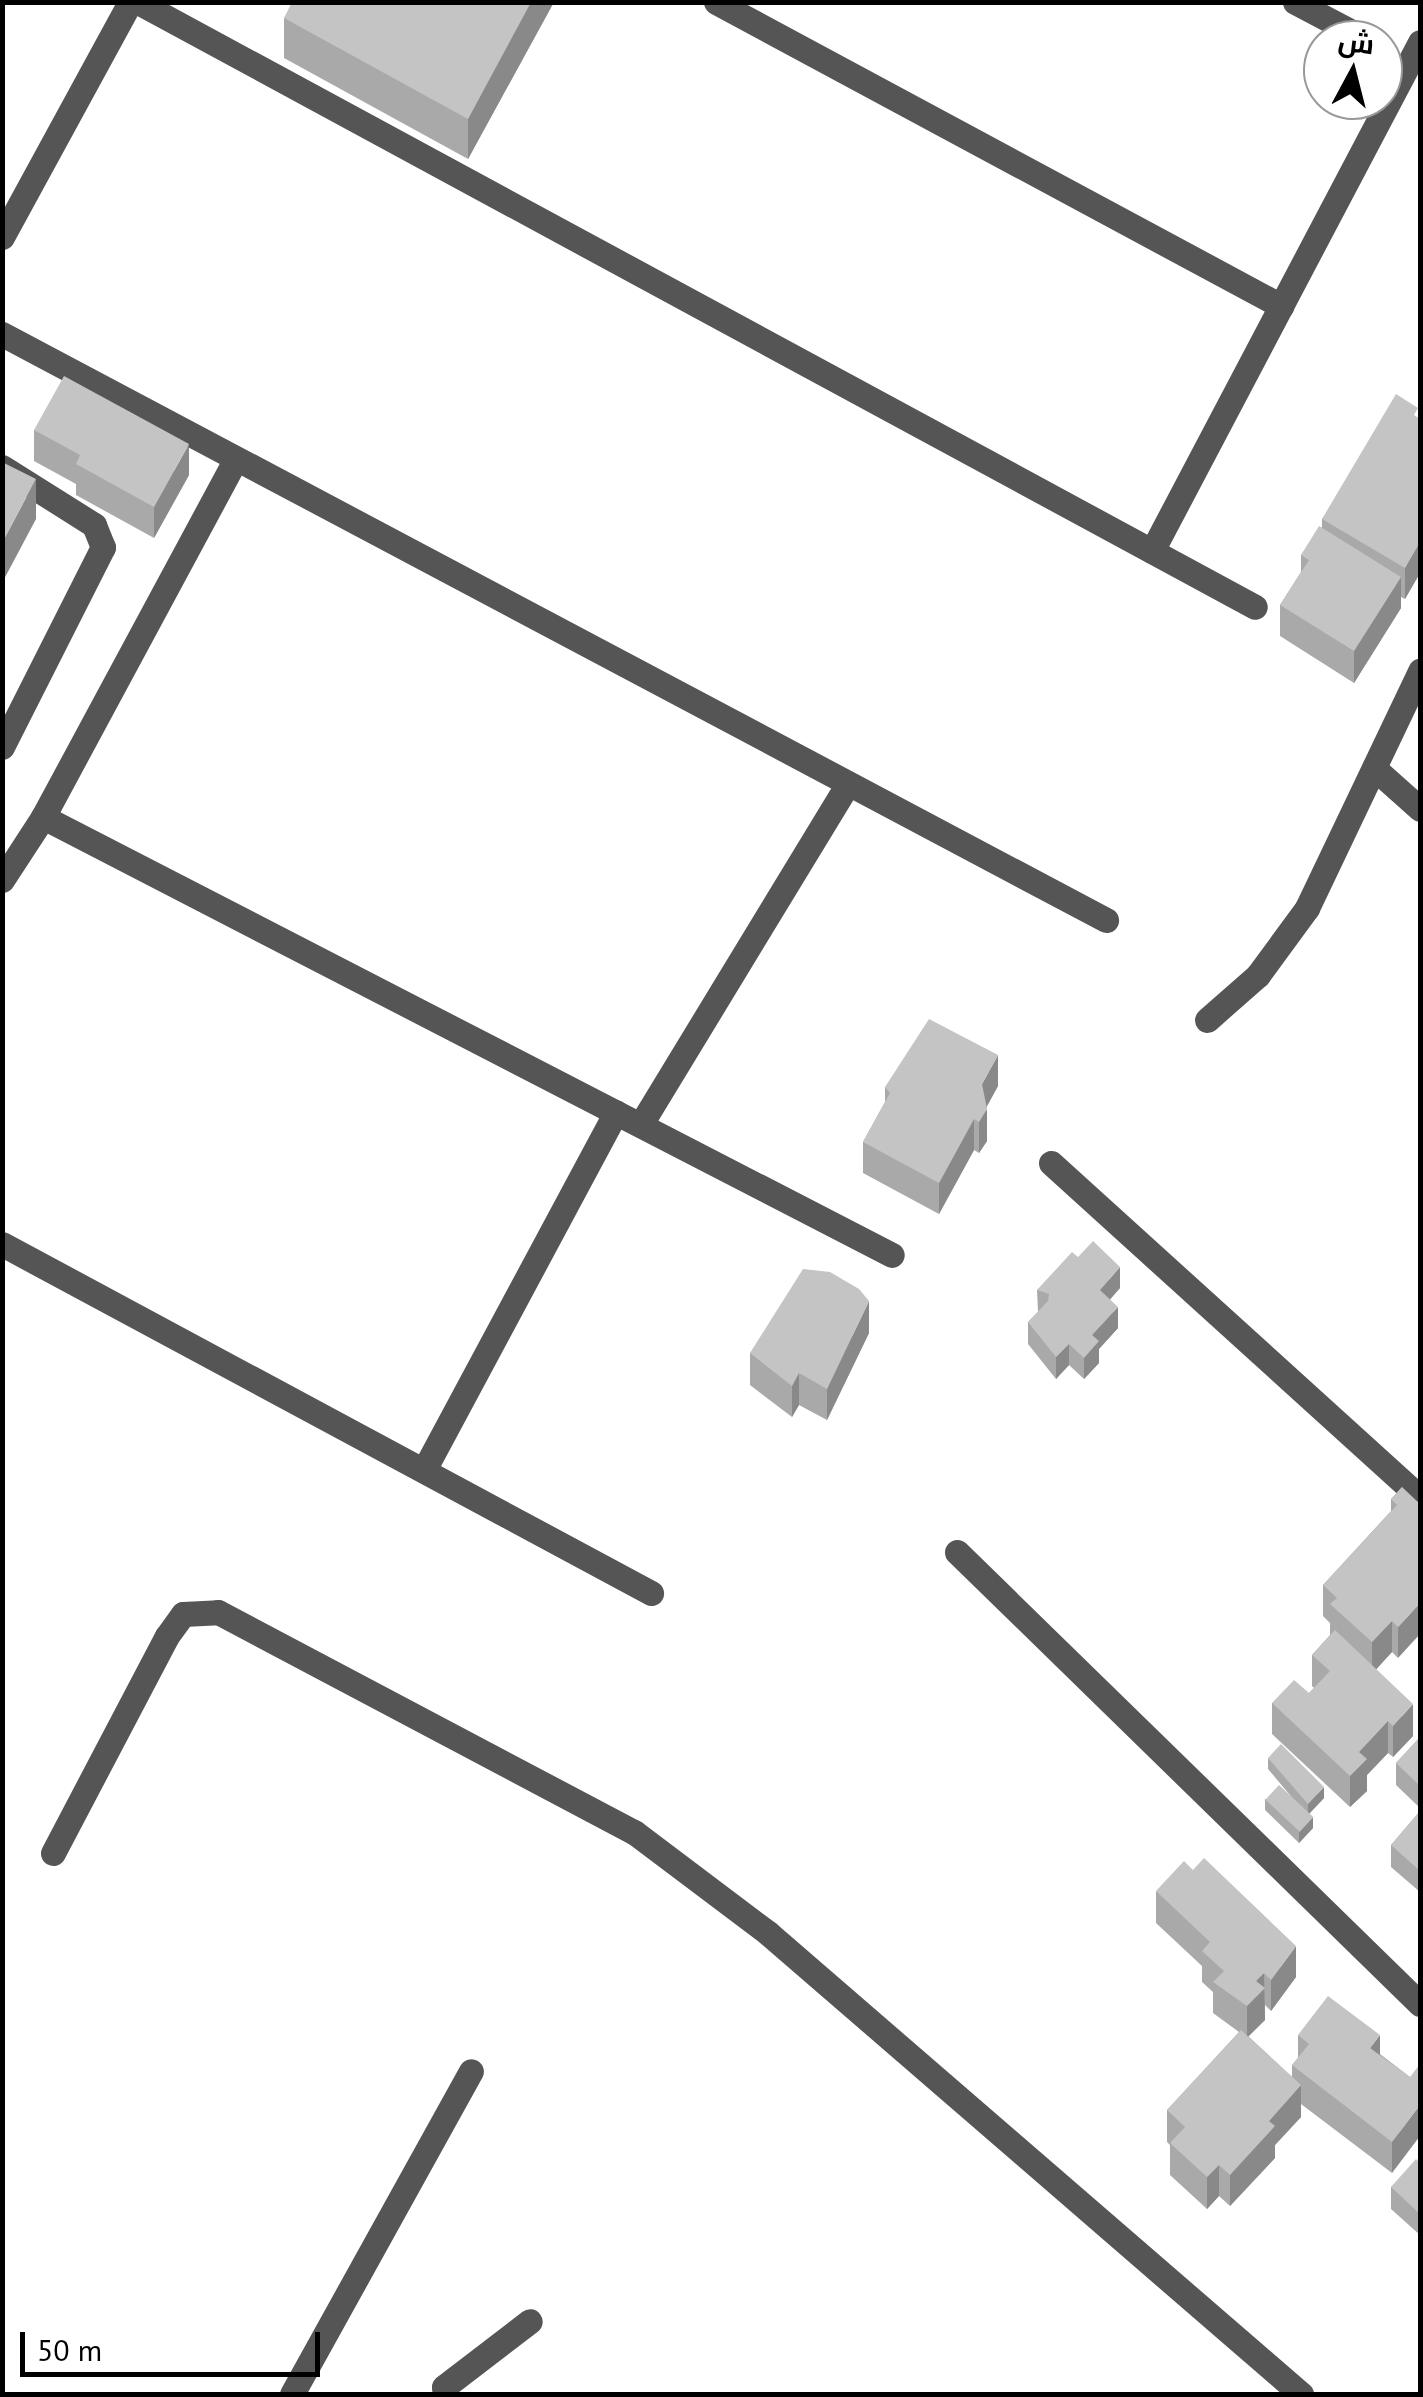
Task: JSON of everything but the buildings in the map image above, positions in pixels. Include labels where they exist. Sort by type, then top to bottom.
[{"type":"street","points":[[2,237],[130,2]]},
{"type":"street","points":[[138,2],[1255,607]]},
{"type":"street","points":[[716,2],[1281,306]]},
{"type":"street","points":[[1295,2],[1330,20]]},
{"type":"street","points":[[1152,552],[1415,52]]},
{"type":"street","points":[[2,334],[1106,920]]},
{"type":"street","points":[[2,880],[43,818],[235,460]]},
{"type":"street","points":[[2,467],[94,525],[103,547],[2,746]]},
{"type":"street","points":[[1206,1020],[1258,974],[1307,908],[1420,671]]},
{"type":"street","points":[[1374,768],[1420,809]]},
{"type":"street","points":[[640,1124],[848,784]]},
{"type":"street","points":[[43,818],[892,1256]]},
{"type":"street","points":[[424,1470],[616,1112]]},
{"type":"street","points":[[1050,1162],[1420,1498]]},
{"type":"street","points":[[2,1244],[652,1592]]},
{"type":"street","points":[[957,1552],[1420,2004]]},
{"type":"street","points":[[54,1853],[167,1636],[183,1614],[218,1612],[634,1832],[768,1933],[1301,2394]]},
{"type":"street","points":[[292,2394],[471,2071]]},
{"type":"street","points":[[446,2394],[444,2386],[530,2321]]}]
